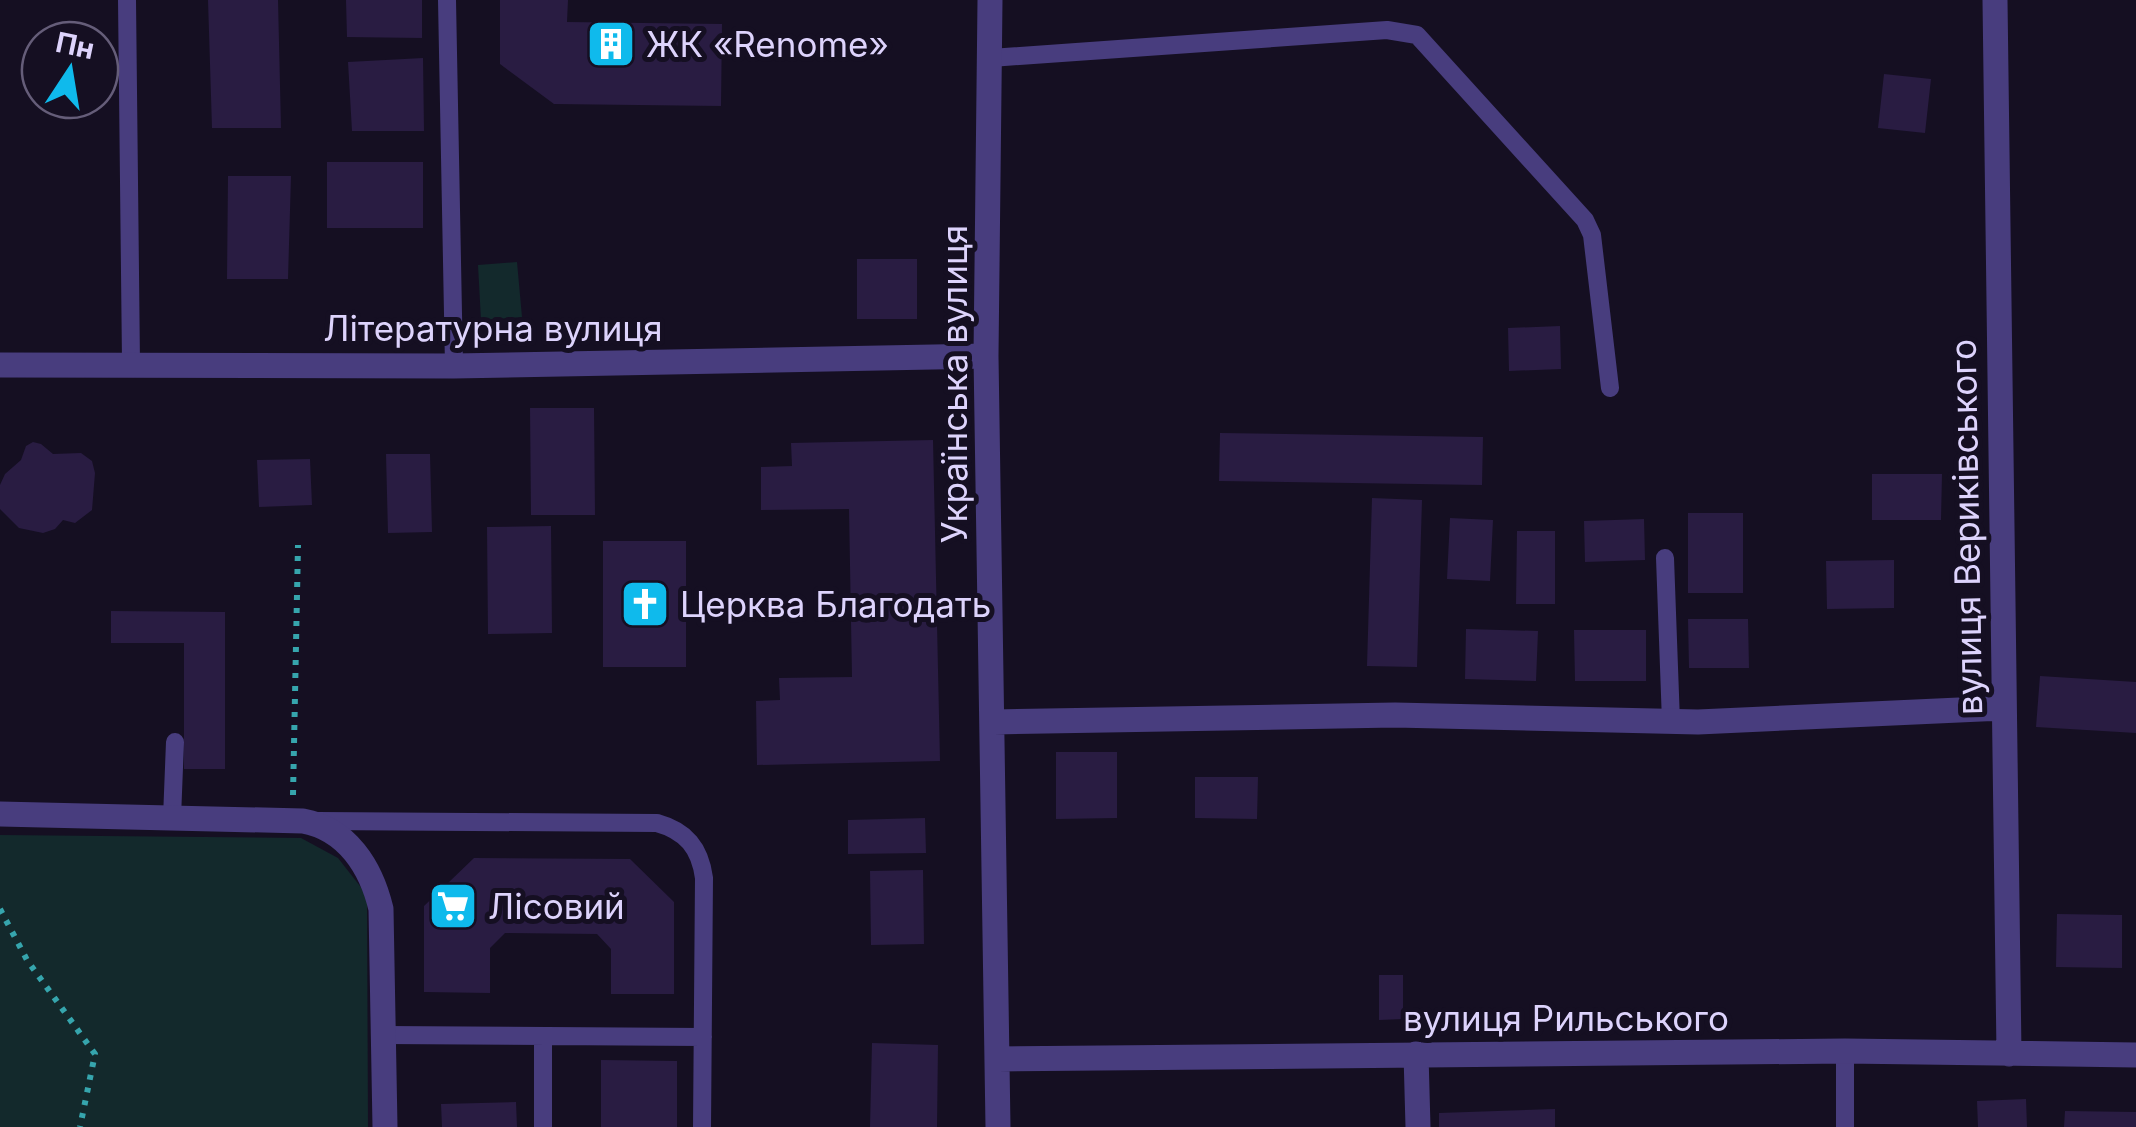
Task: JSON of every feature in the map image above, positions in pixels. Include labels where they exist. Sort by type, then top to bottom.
[{"type":"street","name":"Українська вулиця","points":[[990,0],[986,356],[998,1127]]},
{"type":"street","name":"вулиця Вериківського","points":[[1995,0],[2009,1054]]},
{"type":"street","name":"Літературна вулиця","points":[[0,365],[454,366],[986,356]]},
{"type":"street","points":[[994,722],[1395,714],[1671,722],[2003,708]]},
{"type":"street","points":[[0,814],[172,818],[298,814],[325,825],[353,849],[376,886],[381,910],[385,1127]]},
{"type":"street","name":"вулиця Рильського","points":[[998,1059],[1845,1051],[2136,1055]]},
{"type":"street","points":[[1416,1054],[1418,1127]]},
{"type":"lane","points":[[127,0],[130,364]]},
{"type":"lane","points":[[447,0],[454,366]]},
{"type":"lane","points":[[991,58],[1387,30],[1417,35],[1586,220],[1592,235],[1610,388]]},
{"type":"lane","points":[[1665,558],[1671,722]]},
{"type":"lane","points":[[172,818],[175,742]]},
{"type":"lane","points":[[298,814],[657,824],[678,831],[698,853],[704,878],[702,1127]]},
{"type":"lane","points":[[384,1035],[703,1036]]},
{"type":"lane","points":[[543,1036],[543,1127]]},
{"type":"lane","points":[[1845,1051],[1846,1127]]},
{"type":"path","points":[[298,545],[298,814]]},
{"type":"path","points":[[0,909],[27,960],[95,1054],[80,1127]]},
{"type":"green space","points":[[517,262],[522,317],[481,320],[478,265]]},
{"type":"green space","points":[[0,835],[301,838],[338,858],[367,895],[368,1127],[0,1127]]},
{"type":"building","points":[[208,0],[278,0],[281,128],[212,128]]},
{"type":"building","points":[[346,0],[422,0],[422,38],[347,37]]},
{"type":"building","name":"ЖК «Renome»","points":[[500,0],[568,0],[567,22],[722,24],[721,106],[554,104],[500,64]]},
{"type":"building","points":[[423,58],[424,131],[352,131],[348,62]]},
{"type":"building","points":[[1884,74],[1931,79],[1925,133],[1878,128]]},
{"type":"building","points":[[327,162],[423,162],[423,228],[327,228]]},
{"type":"building","points":[[228,176],[291,176],[288,279],[227,279]]},
{"type":"building","points":[[857,259],[917,259],[917,319],[857,319]]},
{"type":"building","points":[[1560,326],[1561,369],[1509,371],[1508,328]]},
{"type":"building","points":[[530,408],[594,408],[595,515],[531,515]]},
{"type":"building","points":[[1220,433],[1483,437],[1482,485],[1219,481]]},
{"type":"building","points":[[933,440],[940,761],[757,765],[756,701],[780,700],[779,678],[852,677],[849,509],[761,510],[761,467],[792,466],[791,443]]},
{"type":"building","points":[[33,442],[53,454],[81,453],[92,461],[95,473],[92,510],[75,523],[63,520],[55,529],[43,533],[19,528],[0,509],[0,485],[5,474]]},
{"type":"building","points":[[386,454],[430,454],[432,532],[388,533]]},
{"type":"building","points":[[310,459],[312,505],[259,507],[257,460]]},
{"type":"building","points":[[1872,474],[1942,474],[1941,520],[1872,520]]},
{"type":"building","points":[[1372,498],[1422,500],[1417,667],[1367,666]]},
{"type":"building","points":[[1688,513],[1743,513],[1743,593],[1688,593]]},
{"type":"building","points":[[1450,518],[1493,520],[1490,581],[1447,579]]},
{"type":"building","points":[[1644,519],[1645,560],[1585,562],[1584,521]]},
{"type":"building","points":[[551,526],[552,633],[488,634],[487,527]]},
{"type":"building","points":[[1517,531],[1555,531],[1555,604],[1516,604]]},
{"type":"building","name":"Церква Благодать","points":[[603,541],[686,541],[686,667],[603,667]]},
{"type":"building","points":[[1894,560],[1894,608],[1827,609],[1826,561]]},
{"type":"building","points":[[111,611],[225,612],[225,769],[184,769],[184,643],[111,643]]},
{"type":"building","points":[[1688,619],[1748,619],[1749,668],[1689,668]]},
{"type":"building","points":[[1466,629],[1538,631],[1536,681],[1465,679]]},
{"type":"building","points":[[1574,630],[1646,630],[1646,681],[1575,681]]},
{"type":"building","points":[[2040,676],[2136,682],[2136,733],[2036,727]]},
{"type":"building","points":[[1056,752],[1117,752],[1117,818],[1056,819]]},
{"type":"building","points":[[1195,777],[1258,777],[1257,819],[1195,818]]},
{"type":"building","points":[[925,818],[926,853],[848,854],[848,820]]},
{"type":"building","points":[[474,858],[630,859],[674,902],[674,994],[611,994],[611,949],[597,934],[505,933],[490,948],[490,993],[424,992],[424,906]]},
{"type":"building","points":[[923,870],[924,944],[871,945],[870,871]]},
{"type":"building","points":[[2057,914],[2122,915],[2122,968],[2056,967]]},
{"type":"building","points":[[1379,975],[1403,975],[1403,1019],[1379,1020]]},
{"type":"building","points":[[872,1043],[938,1045],[937,1127],[870,1127]]},
{"type":"building","points":[[601,1060],[677,1061],[677,1127],[601,1127]]},
{"type":"building","points":[[2026,1099],[2027,1127],[1978,1127],[1977,1101]]},
{"type":"building","points":[[516,1102],[517,1127],[442,1127],[441,1104]]},
{"type":"building","points":[[1555,1109],[1555,1127],[1439,1127],[1439,1113]]},
{"type":"building","points":[[2065,1111],[2136,1112],[2136,1127],[2064,1127]]},
{"type":"place","name":"ЖК «Renome»","points":[[611,44]]},
{"type":"place","name":"Церква Благодать","points":[[645,604]]},
{"type":"place","name":"Лісовий","points":[[453,906]]}]
